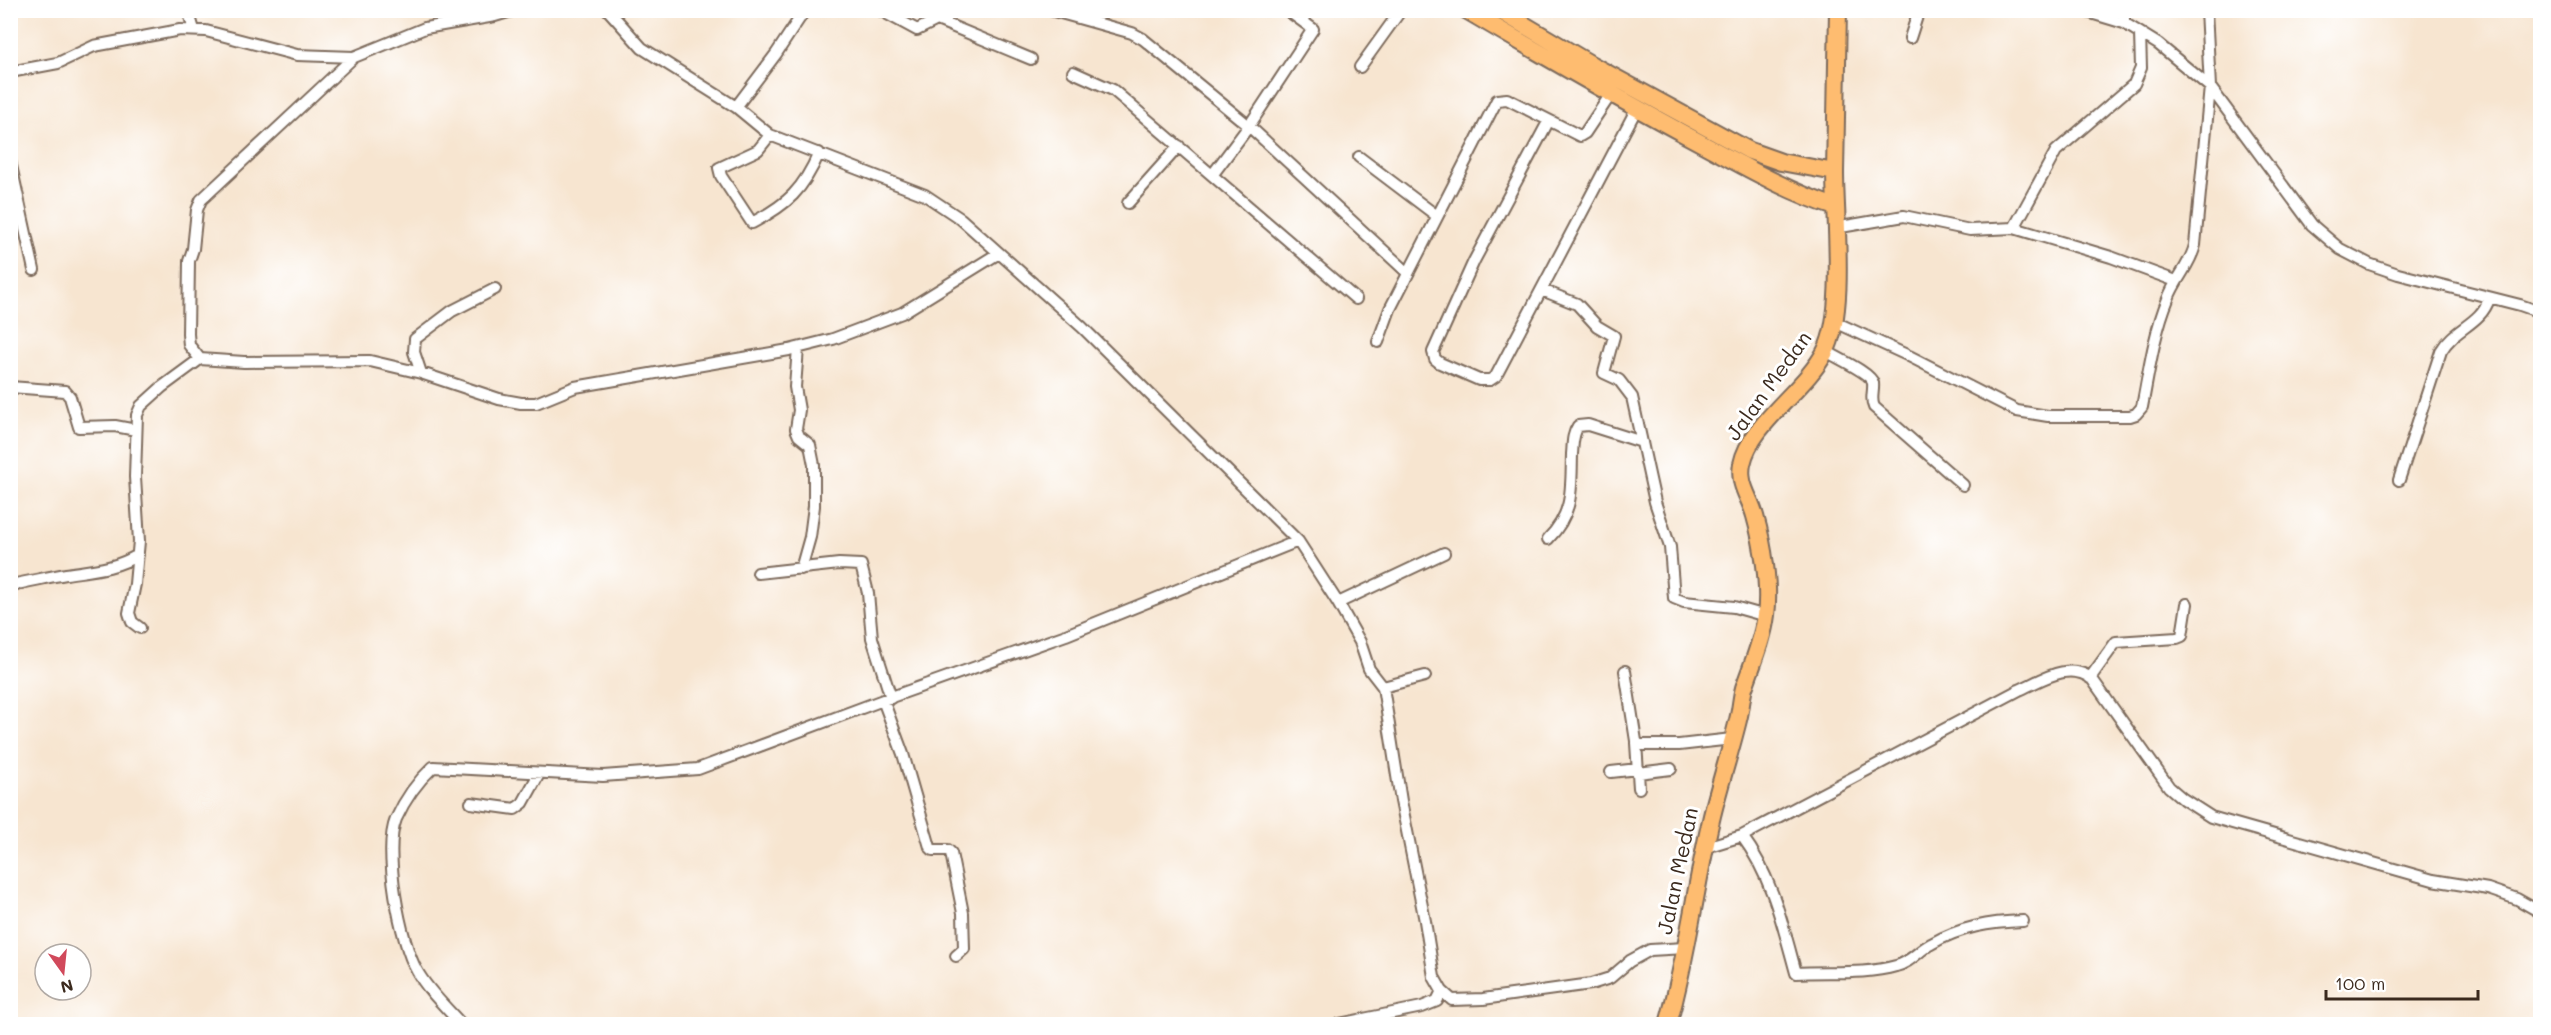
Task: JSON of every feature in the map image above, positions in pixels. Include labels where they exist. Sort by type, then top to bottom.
[{"type":"main road","points":[[1466,10],[1611,94],[1778,184],[1835,207]]},
{"type":"main road","points":[[1499,10],[1592,65],[1750,151],[1788,164],[1835,172]]},
{"type":"main road","name":"Jalan Medan","points":[[1668,1024],[1706,847],[1732,739],[1766,616],[1766,582],[1755,514],[1743,489],[1742,464],[1750,446],[1763,427],[1804,381],[1826,351],[1834,322],[1837,279],[1835,172],[1838,10]]},
{"type":"street","points":[[188,10],[194,30]]},
{"type":"street","points":[[200,359],[189,345],[188,334],[189,261],[193,249],[197,210],[201,200],[354,57],[425,28],[495,16],[515,10]]},
{"type":"street","points":[[608,10],[642,48],[736,107],[770,135],[926,195],[962,219],[1082,327],[1298,541],[1338,603],[1360,642],[1369,669],[1383,687],[1401,801],[1434,977],[1442,991],[1452,1000],[1483,999],[1591,984],[1610,978],[1630,961],[1650,950],[1685,948]]},
{"type":"street","points":[[736,107],[776,54],[805,10]]},
{"type":"street","points":[[880,10],[917,30],[934,20],[945,22],[1031,58]]},
{"type":"street","points":[[945,22],[949,10]]},
{"type":"street","points":[[1212,174],[1249,126],[1314,29],[1287,10]]},
{"type":"street","points":[[1360,67],[1401,10]]},
{"type":"street","points":[[1910,38],[1919,10]]},
{"type":"street","points":[[2081,10],[2124,23],[2158,44],[2210,87],[2312,225],[2340,249],[2369,264],[2398,274],[2541,312]]},
{"type":"street","points":[[2124,10],[2124,23]]},
{"type":"street","points":[[1834,322],[1909,356],[2017,411],[2048,416],[2130,416],[2136,414],[2142,407],[2163,312],[2176,281],[2188,264],[2195,245],[2210,87],[2206,10]]},
{"type":"street","points":[[1052,11],[1140,36],[1249,126],[1408,273]]},
{"type":"street","points":[[10,72],[58,63],[94,46],[167,32],[194,30],[290,54],[354,57]]},
{"type":"street","points":[[2014,228],[2056,151],[2134,84],[2141,68],[2140,33]]},
{"type":"street","points":[[1073,72],[1113,90],[1356,299]]},
{"type":"street","points":[[1378,342],[1387,314],[1497,100],[1507,99],[1548,122],[1582,135],[1611,94]]},
{"type":"street","points":[[1548,122],[1474,261],[1434,348],[1435,358],[1446,366],[1479,380],[1493,379],[1637,108]]},
{"type":"street","points":[[770,135],[764,146],[758,150],[719,168],[721,176],[752,223],[788,202],[808,178],[819,153]]},
{"type":"street","points":[[1128,202],[1179,146]]},
{"type":"street","points":[[1359,157],[1437,216]]},
{"type":"street","points":[[10,161],[34,270]]},
{"type":"street","points":[[1836,228],[1904,216],[1970,230],[2014,228],[2111,257],[2176,281]]},
{"type":"street","points":[[140,628],[132,622],[129,613],[138,555],[135,477],[137,415],[141,406],[183,370],[200,359],[262,362],[370,361],[421,373],[499,399],[536,403],[575,387],[798,348],[833,339],[902,313],[999,253]]},
{"type":"street","points":[[421,373],[414,352],[415,339],[452,311],[495,289]]},
{"type":"street","points":[[1542,290],[1577,304],[1597,326],[1614,336],[1604,373],[1619,380],[1630,395],[1655,502],[1670,547],[1674,598],[1684,602],[1734,607],[1766,616]]},
{"type":"street","points":[[2399,480],[2441,351],[2450,338],[2480,317],[2489,299]]},
{"type":"street","points":[[798,348],[795,387],[799,410],[796,429],[799,436],[810,445],[814,465],[814,506],[810,537],[801,569]]},
{"type":"street","points":[[1826,351],[1868,376],[1873,385],[1874,407],[1963,484]]},
{"type":"street","points":[[10,387],[65,391],[70,397],[79,427],[115,426],[136,430]]},
{"type":"street","points":[[1548,539],[1563,522],[1569,509],[1573,438],[1578,426],[1588,425],[1642,442]]},
{"type":"street","points":[[460,1024],[427,987],[417,971],[407,948],[394,893],[392,855],[395,820],[416,783],[434,767],[603,776],[698,770],[1066,635],[1298,541]]},
{"type":"street","points":[[1338,603],[1444,552]]},
{"type":"street","points":[[10,585],[68,573],[104,569],[125,563],[138,555]]},
{"type":"street","points":[[758,573],[839,564],[861,565],[868,593],[872,638],[930,848],[948,850],[952,854],[965,932],[964,949],[956,956]]},
{"type":"street","points":[[2090,678],[2116,642],[2182,636],[2187,604]]},
{"type":"street","points":[[1625,671],[1640,788]]},
{"type":"street","points":[[1706,847],[1742,836],[2019,690],[2067,671],[2080,672],[2090,678],[2169,787],[2182,799],[2211,817],[2422,878],[2488,889],[2517,899],[2541,912]]},
{"type":"street","points":[[1383,687],[1425,675]]},
{"type":"street","points":[[1636,743],[1640,746],[1679,745],[1732,739]]},
{"type":"street","points":[[1611,772],[1671,769]]},
{"type":"street","points":[[471,803],[514,809],[523,803],[539,774]]},
{"type":"street","points":[[1742,836],[1753,850],[1770,884],[1796,973],[1868,970],[1898,966],[1928,945],[1955,932],[1976,925],[2023,921]]},
{"type":"street","points":[[1339,1024],[1422,1007],[1437,1001],[1442,991]]}]
